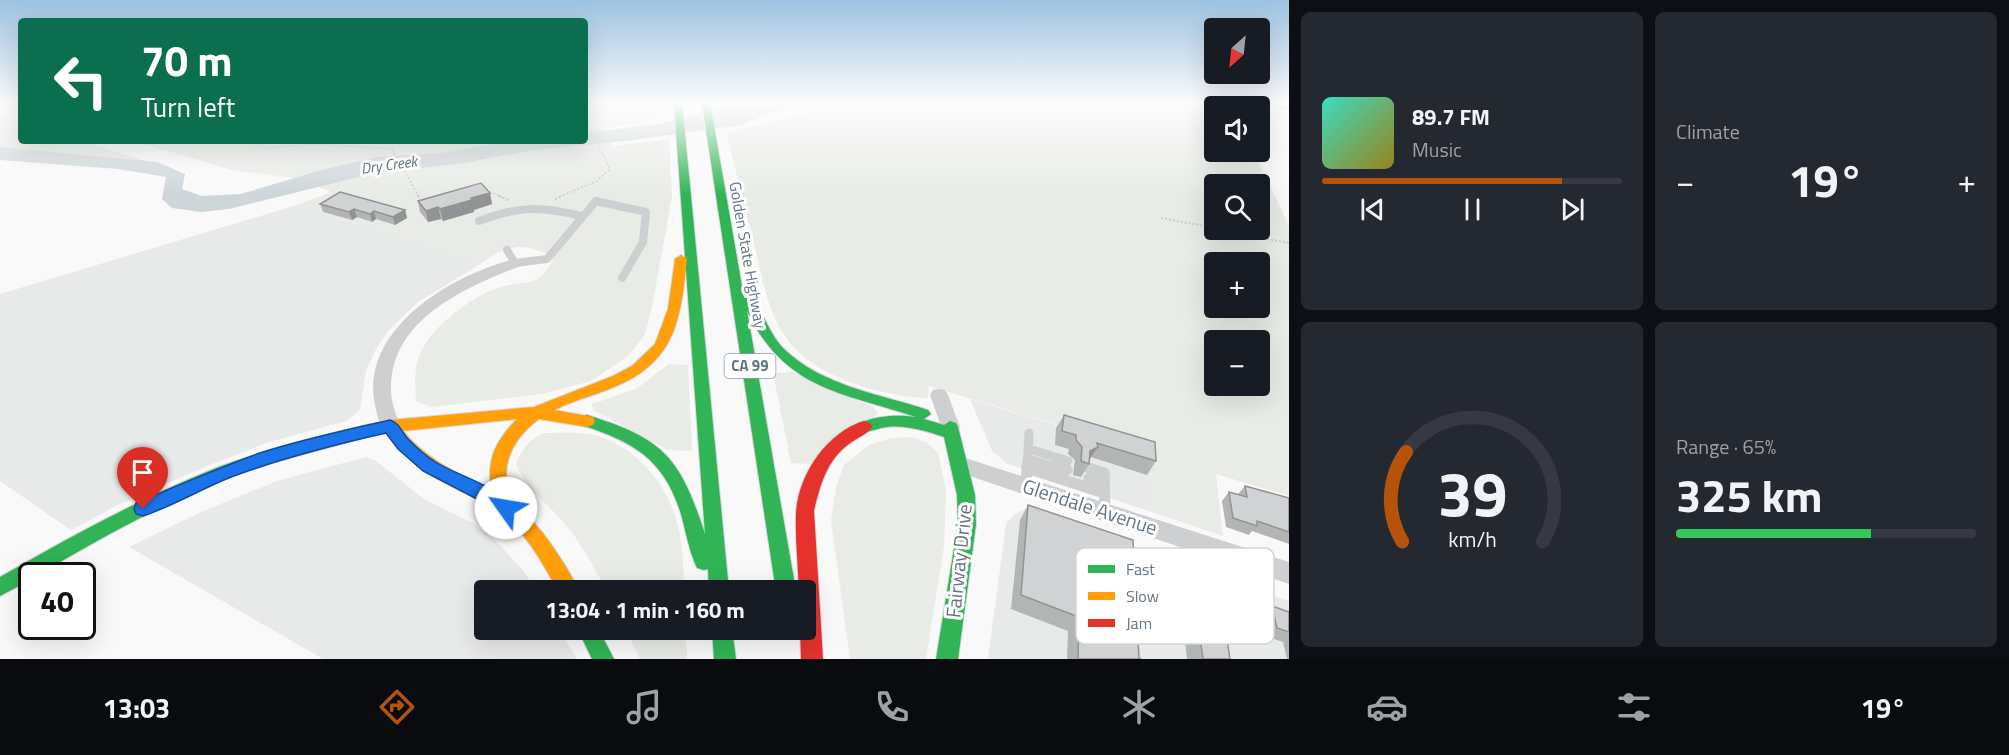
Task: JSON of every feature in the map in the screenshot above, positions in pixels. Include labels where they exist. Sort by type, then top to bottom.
[{"type":"main road","name":"CA 99","points":[[681,134],[718,580]]},
{"type":"main road","name":"Golden State Highway","points":[[711,134],[784,580]]},
{"type":"main road","points":[[506,508],[497,466],[506,442],[518,425],[534,412],[621,380],[639,369],[663,343],[668,329],[688,221]]},
{"type":"main road","points":[[735,275],[766,336],[795,366],[834,387],[917,411],[951,430]]},
{"type":"main road","points":[[0,586],[127,516],[222,474],[320,442],[390,426],[534,412],[592,421],[613,428],[634,438],[666,465],[687,503],[708,580]]},
{"type":"main road","points":[[812,659],[805,511],[808,489],[815,470],[826,453],[838,442],[870,424],[910,421],[951,430]]},
{"type":"main road","points":[[390,426],[403,445],[429,467],[506,508],[540,542],[562,580]]},
{"type":"main road","name":"Fairway Drive","points":[[948,656],[967,524],[966,495],[951,430]]},
{"type":"main road","points":[[593,640],[603,659]]},
{"type":"main road","points":[[723,640],[724,659]]},
{"type":"street","points":[[390,426],[382,387],[384,370],[408,325],[452,291],[511,257]]},
{"type":"street","name":"Fairway Drive","points":[[939,395],[951,430]]},
{"type":"street","name":"Glendale Avenue","points":[[960,464],[1027,465],[1229,548]]},
{"type":"street","name":"Glendale Avenue","points":[[1274,567],[1289,573]]},
{"type":"lane","points":[[511,257],[550,258],[581,216],[597,201],[646,212],[643,242],[622,278]]},
{"type":"lane","points":[[480,221],[507,210],[531,206],[548,207],[581,216]]},
{"type":"lane","points":[[1029,433],[1027,465],[1068,466]]},
{"type":"lane","points":[[1089,473],[1104,473],[1104,496]]},
{"type":"lane","points":[[948,656],[964,659]]},
{"type":"path","points":[[551,200],[601,178],[609,169],[594,134]]},
{"type":"path","points":[[255,144],[267,148],[323,144],[393,150],[410,185],[424,206]]},
{"type":"path","points":[[480,190],[494,192],[511,202]]},
{"type":"path","points":[[1161,218],[1204,226]]},
{"type":"path","points":[[1270,239],[1289,243]]},
{"type":"shaded area","points":[[0,134],[18,134],[18,144],[91,144],[182,172],[0,153]]},
{"type":"shaded area","points":[[588,134],[604,134],[613,146],[669,139],[672,196],[645,335],[627,357],[591,381],[542,394],[432,407],[416,401],[418,359],[430,337],[439,327],[461,308],[484,294],[505,286],[535,280],[547,269],[553,259],[535,249],[517,247],[499,252],[482,263],[297,205],[331,192],[301,179],[232,170],[143,144],[588,144]]},
{"type":"shaded area","points":[[726,134],[1204,134],[1204,162],[1259,162],[1264,174],[1204,174],[1204,240],[1270,240],[1270,186],[1289,226],[1289,496],[1216,474],[1223,536],[1149,511],[1146,452],[929,386],[928,398],[888,393],[846,380],[808,360],[793,346],[776,321],[763,282]]},
{"type":"shaded area","points":[[297,205],[482,263],[418,302],[388,331],[366,371],[360,410],[346,421],[269,442],[202,468],[116,506],[71,530],[0,481],[0,294]]},
{"type":"shaded area","points":[[669,364],[688,365],[692,451],[668,450],[593,410],[592,404],[636,389]]},
{"type":"shaded area","points":[[793,372],[873,407],[878,414],[812,464],[791,463],[773,373]]},
{"type":"shaded area","points":[[970,399],[1147,453],[1149,511],[1008,464],[992,451]]},
{"type":"shaded area","points":[[544,433],[582,433],[597,436],[616,444],[639,460],[665,493],[676,518],[681,545],[683,580],[601,580],[576,539],[532,489],[516,465],[526,446]]},
{"type":"shaded area","points":[[913,437],[927,443],[938,453],[946,490],[944,546],[926,659],[850,659],[831,521],[836,487],[844,465],[869,445],[891,438]]},
{"type":"shaded area","points":[[366,457],[376,461],[424,499],[475,524],[498,543],[530,580],[474,580],[474,640],[565,640],[577,659],[323,659],[129,547],[201,512],[277,481]]},
{"type":"shaded area","points":[[1025,509],[1137,548],[1076,548],[1076,644],[1274,644],[1274,596],[1289,601],[1289,659],[988,659],[1006,524],[1015,514]]},
{"type":"shaded area","points":[[631,640],[686,640],[687,659],[640,659]]},
{"type":"water","name":"Dry Creek","points":[[588,134],[679,134],[634,140],[533,150],[464,163],[375,173],[229,209],[201,212],[172,208],[162,199],[166,177],[118,169],[0,160],[0,147],[157,162],[185,174],[182,189],[202,196],[241,194],[321,170],[378,157],[442,153],[494,144],[588,144]]},
{"type":"building","points":[[481,183],[490,193],[471,198],[472,200],[426,211],[418,201]]},
{"type":"building","points":[[340,192],[405,210],[393,217],[374,211],[370,214],[354,209],[349,212],[320,204]]},
{"type":"building","points":[[1064,415],[1155,442],[1156,461],[1097,443],[1098,447],[1090,451],[1089,464],[1081,461],[1082,447],[1076,440],[1076,435],[1062,431]]},
{"type":"building","points":[[1245,486],[1289,498],[1289,532],[1257,521],[1257,526],[1233,518],[1229,492],[1247,497]]},
{"type":"building","points":[[1028,505],[1133,540],[1133,548],[1076,548],[1076,616],[1021,595]]},
{"type":"building","points":[[1274,607],[1289,612],[1289,632],[1277,628]]},
{"type":"building","points":[[1078,644],[1138,644],[1141,659],[1078,659]]},
{"type":"building","points":[[1201,644],[1228,644],[1230,659],[1203,659]]},
{"type":"traffic: fast","points":[[681,134],[718,580]]},
{"type":"traffic: fast","points":[[711,134],[784,580]]},
{"type":"traffic: fast","points":[[748,301],[765,334],[779,352],[796,366],[836,387],[923,414]]},
{"type":"traffic: fast","points":[[587,421],[616,430],[639,441],[657,455],[670,470],[688,510],[704,562]]},
{"type":"traffic: fast","points":[[864,427],[875,423],[897,421],[952,433]]},
{"type":"traffic: fast","points":[[947,659],[967,524],[966,495],[950,427]]},
{"type":"traffic: fast","points":[[0,587],[110,525],[196,484],[261,460],[370,430]]},
{"type":"traffic: fast","points":[[593,640],[603,659]]},
{"type":"traffic: fast","points":[[723,640],[725,659]]},
{"type":"traffic: slow","points":[[506,508],[497,468],[507,442],[521,425],[537,412],[557,402],[619,380],[654,355],[667,334],[671,322],[681,259]]},
{"type":"traffic: slow","points":[[390,426],[532,412],[587,421]]},
{"type":"traffic: slow","points":[[370,430],[390,426],[409,449],[431,467],[491,498],[515,515],[541,545],[562,580]]},
{"type":"traffic: jam","points":[[812,659],[805,511],[808,497],[817,472],[831,451],[840,442],[864,427]]},
{"type":"route","points":[[143,509],[176,493],[267,457],[390,426],[403,445],[429,467],[506,508]]}]
